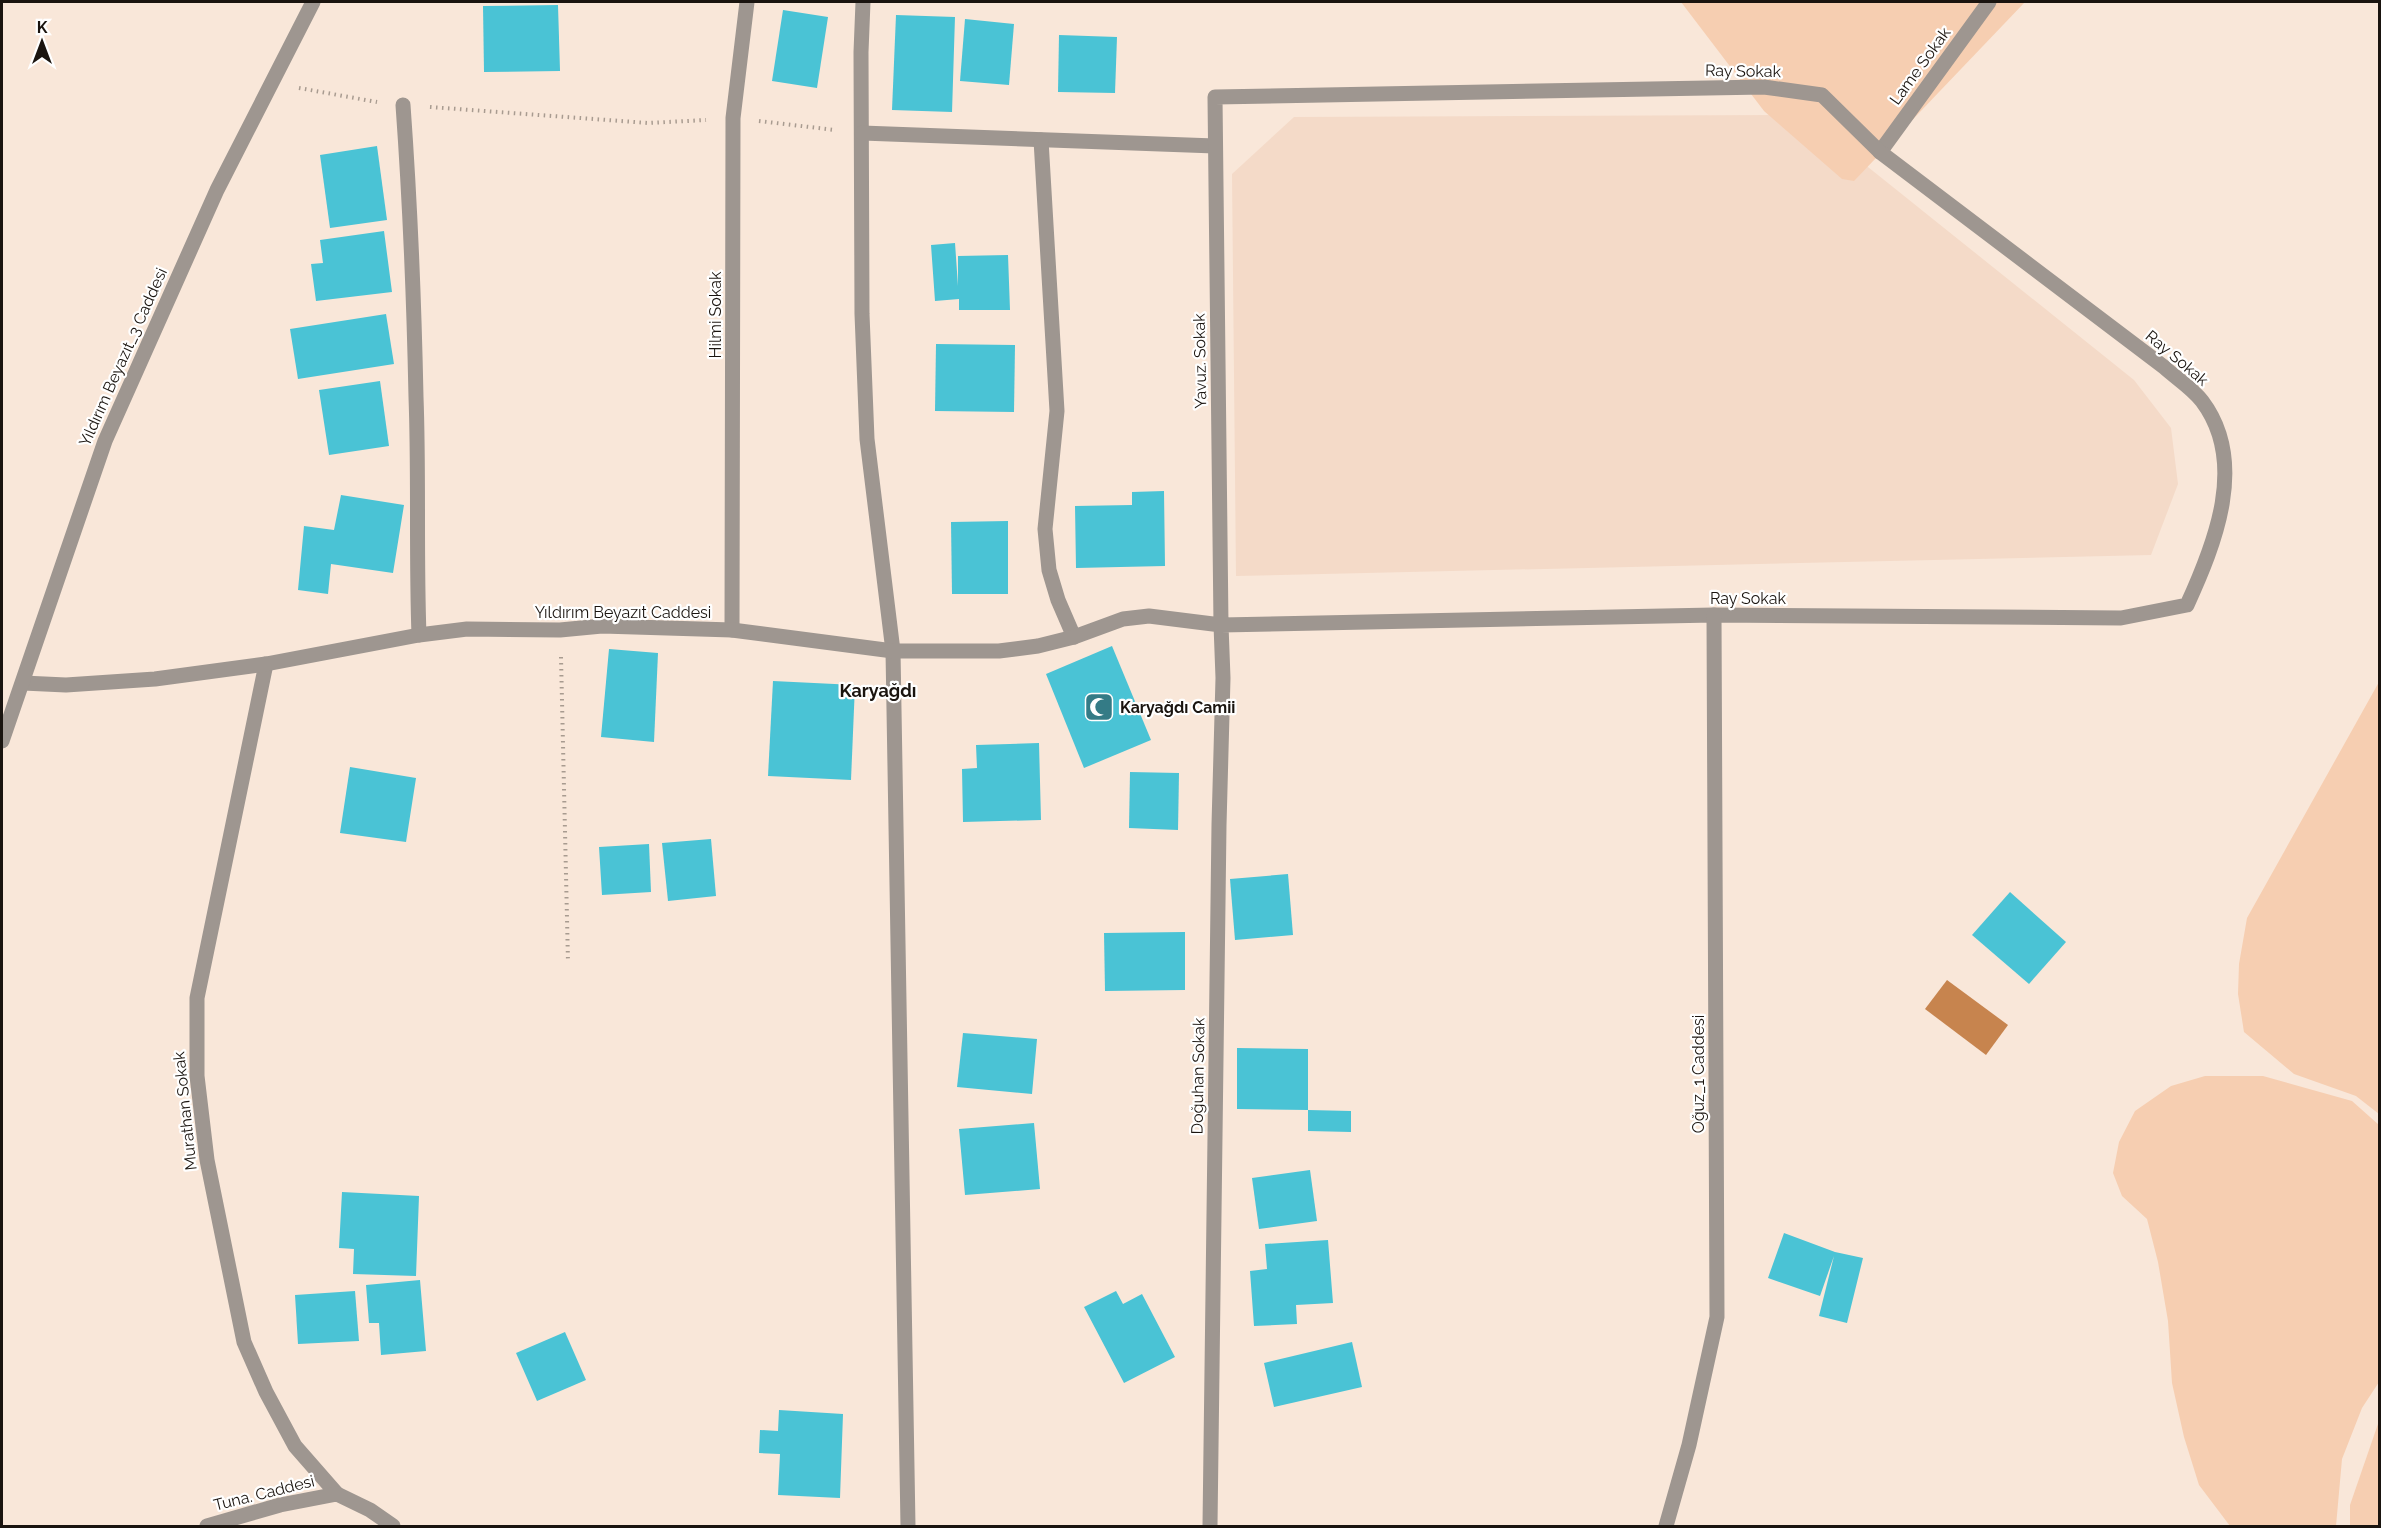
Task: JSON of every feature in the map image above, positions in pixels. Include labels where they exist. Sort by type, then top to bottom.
[{"type":"street","name":"Yıldırım Beyazıt_3 Caddesi","points":[[2,741],[105,441],[217,190],[313,2]]},
{"type":"street","name":"Hilmi Sokak","points":[[732,630],[733,118],[747,2]]},
{"type":"street","points":[[863,2],[861,52],[862,314],[867,438],[893,651],[908,1527]]},
{"type":"street","name":"Lame Sokak","points":[[1880,152],[1989,2]]},
{"type":"street","name":"Ray Sokak","points":[[1215,97],[1764,87],[1822,95],[1880,152],[2164,367],[2201,401],[2222,439],[2224,501],[2207,560],[2187,605],[2121,618],[1714,615],[1221,625]]},
{"type":"street","name":"Yavuz. Sokak","points":[[1215,97],[1221,625]]},
{"type":"street","points":[[403,105],[410,200],[417,399],[419,635]]},
{"type":"street","points":[[862,133],[1215,146]]},
{"type":"street","points":[[1041,140],[1057,411],[1045,529],[1049,570],[1058,600],[1074,637]]},
{"type":"street","name":"Oğuz_1 Caddesi","points":[[1665,1527],[1689,1445],[1717,1317],[1714,615]]},
{"type":"street","name":"Yıldırım Beyazıt Caddesi","points":[[22,683],[66,685],[110,683],[266,664],[419,635],[467,629],[560,630],[602,626],[732,630],[893,651],[999,651],[1038,646],[1074,637],[1123,619],[1149,616],[1221,625]]},
{"type":"street","name":"Doğuhan Sokak","points":[[1210,1527],[1223,678],[1221,625]]},
{"type":"street","name":"Murathan Sokak","points":[[266,664],[197,998],[197,1076],[207,1160],[244,1342],[266,1392],[295,1446],[337,1494]]},
{"type":"street","name":"Tuna. Caddesi","points":[[207,1527],[280,1505],[337,1494],[370,1510],[393,1527]]},
{"type":"path","points":[[271,83],[403,105],[648,123],[733,118],[862,133]]},
{"type":"path","points":[[560,630],[568,962]]},
{"type":"shaded area","points":[[1681,2],[2025,2],[1854,181],[1842,179],[1764,111]]},
{"type":"shaded area","points":[[1803,115],[2134,380],[2171,428],[2178,484],[2151,555],[1236,576],[1232,174],[1294,117]]},
{"type":"shaded area","points":[[2379,682],[2379,1114],[2356,1096],[2294,1074],[2244,1032],[2238,994],[2239,964],[2247,918]]},
{"type":"shaded area","points":[[1947,980],[2008,1025],[1986,1055],[1925,1009]]},
{"type":"shaded area","points":[[2205,1076],[2263,1076],[2352,1101],[2379,1125],[2379,1382],[2362,1408],[2342,1459],[2336,1526],[2230,1526],[2199,1485],[2184,1437],[2172,1383],[2168,1321],[2158,1262],[2147,1219],[2122,1196],[2113,1173],[2119,1142],[2135,1111],[2171,1086]]},
{"type":"shaded area","points":[[2379,1421],[2379,1526],[2350,1526],[2350,1505]]},
{"type":"building","points":[[558,5],[560,71],[484,72],[483,6]]},
{"type":"building","points":[[783,10],[828,17],[817,88],[772,81]]},
{"type":"building","points":[[896,15],[955,17],[952,112],[892,110]]},
{"type":"building","points":[[965,19],[1014,24],[1009,85],[960,81]]},
{"type":"building","points":[[1059,35],[1117,37],[1115,93],[1058,92]]},
{"type":"building","points":[[377,146],[387,220],[330,228],[320,155]]},
{"type":"building","points":[[384,231],[392,292],[316,301],[311,264],[323,263],[320,240]]},
{"type":"building","points":[[955,243],[958,286],[958,256],[1008,255],[1010,310],[959,310],[959,299],[935,301],[931,245]]},
{"type":"building","points":[[386,314],[394,364],[298,379],[290,329]]},
{"type":"building","points":[[936,344],[1015,345],[1014,412],[935,411]]},
{"type":"building","points":[[380,381],[389,446],[329,455],[319,390]]},
{"type":"building","points":[[1164,491],[1165,566],[1076,568],[1075,506],[1132,505],[1132,492]]},
{"type":"building","points":[[341,495],[404,505],[393,573],[331,564],[328,594],[298,590],[304,526],[334,530]]},
{"type":"building","points":[[1008,521],[1008,594],[952,594],[951,522]]},
{"type":"building","name":"Karyağdı Camii","points":[[1112,646],[1151,740],[1084,768],[1046,674]]},
{"type":"building","points":[[609,649],[658,653],[654,742],[601,737]]},
{"type":"building","points":[[773,681],[855,685],[851,780],[768,776]]},
{"type":"building","points":[[1039,743],[1041,820],[963,822],[962,769],[977,768],[976,745]]},
{"type":"building","points":[[350,767],[416,778],[406,842],[340,833]]},
{"type":"building","points":[[1130,772],[1179,773],[1178,830],[1129,828]]},
{"type":"building","points":[[711,839],[716,896],[668,901],[662,843]]},
{"type":"building","points":[[649,844],[651,892],[602,895],[599,847]]},
{"type":"building","points":[[1288,874],[1293,935],[1235,940],[1230,879]]},
{"type":"building","points":[[2010,892],[2066,942],[2029,984],[1972,935]]},
{"type":"building","points":[[1185,932],[1185,990],[1105,991],[1104,933]]},
{"type":"building","points":[[963,1033],[1037,1039],[1032,1094],[957,1087]]},
{"type":"building","points":[[1237,1048],[1308,1049],[1308,1110],[1237,1109]]},
{"type":"building","points":[[1308,1110],[1351,1111],[1351,1132],[1308,1131]]},
{"type":"building","points":[[1034,1123],[1040,1189],[965,1195],[959,1129]]},
{"type":"building","points":[[1310,1170],[1317,1221],[1259,1229],[1252,1178]]},
{"type":"building","points":[[342,1192],[419,1196],[416,1276],[353,1274],[354,1249],[339,1248]]},
{"type":"building","points":[[1784,1233],[1835,1252],[1863,1258],[1847,1323],[1819,1316],[1834,1256],[1820,1296],[1768,1278]]},
{"type":"building","points":[[1328,1240],[1333,1303],[1296,1305],[1297,1324],[1254,1326],[1250,1271],[1267,1269],[1265,1244]]},
{"type":"building","points":[[420,1280],[426,1351],[381,1355],[379,1323],[369,1323],[366,1285]]},
{"type":"building","points":[[355,1291],[359,1341],[298,1344],[295,1295]]},
{"type":"building","points":[[1116,1291],[1123,1304],[1142,1294],[1175,1357],[1124,1383],[1084,1307]]},
{"type":"building","points":[[565,1332],[586,1380],[537,1401],[516,1353]]},
{"type":"building","points":[[1352,1342],[1362,1387],[1274,1407],[1264,1363]]},
{"type":"building","points":[[779,1410],[843,1414],[840,1498],[778,1495],[780,1454],[759,1453],[760,1430],[778,1431]]},
{"type":"place","name":"Karyağdı Camii","points":[[1099,707]]},
{"type":"district","name":"Karyağdı","points":[[878,690]]}]
